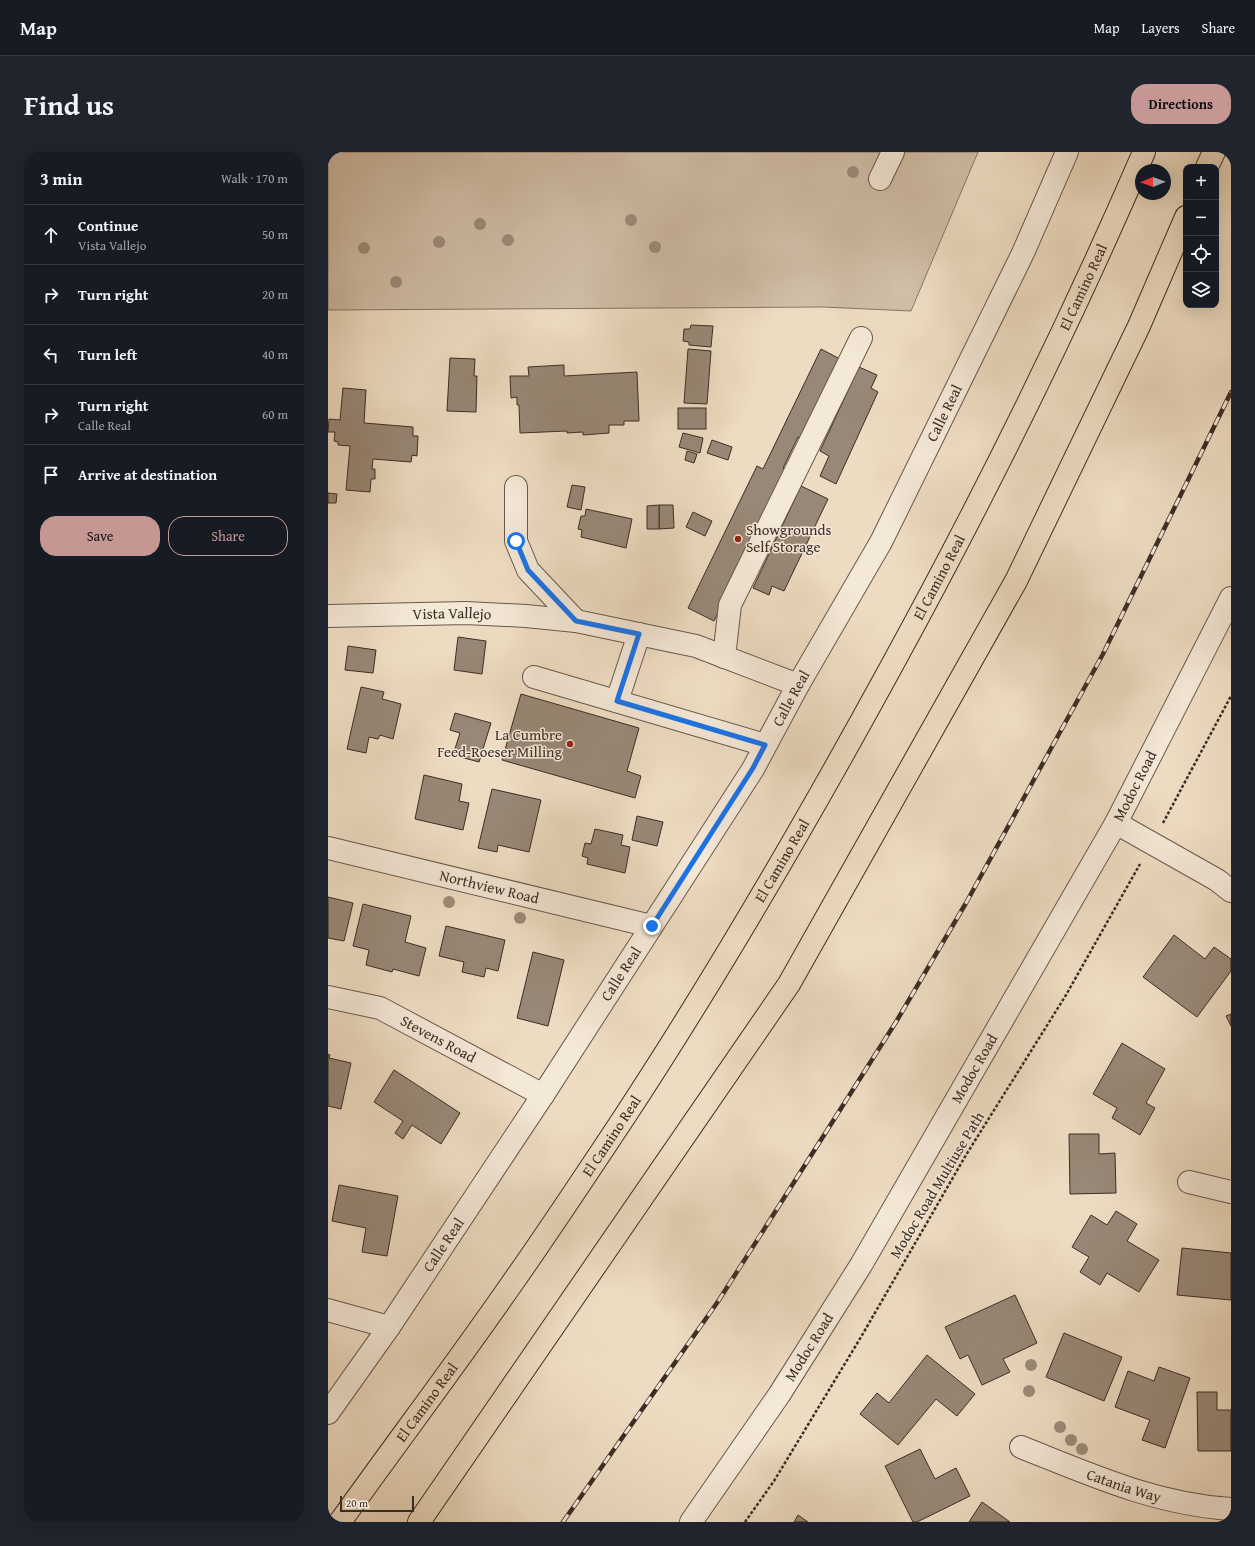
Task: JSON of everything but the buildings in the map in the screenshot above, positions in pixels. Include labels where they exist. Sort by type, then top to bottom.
[{"type":"highway","name":"El Camino Real","points":[[340,1522],[512,1284],[627,1113],[744,926],[840,762],[938,582],[1030,399],[1144,152]]},
{"type":"highway","points":[[1208,164],[1214,152]]},
{"type":"highway","points":[[419,1522],[789,984],[1016,581],[1139,326],[1183,224]]},
{"type":"street","points":[[880,179],[893,152]]},
{"type":"street","name":"Calle Real","points":[[328,1413],[389,1327],[543,1095],[753,768],[798,685],[882,542],[1020,260],[1067,152]]},
{"type":"street","points":[[724,657],[730,605],[861,338]]},
{"type":"street","points":[[516,487],[516,541],[528,570],[576,621]]},
{"type":"street","name":"Modoc Road","points":[[691,1522],[779,1395],[861,1265],[1116,823],[1231,598]]},
{"type":"street","name":"Vista Vallejo","points":[[328,616],[466,613],[526,616],[576,621],[696,646],[798,685]]},
{"type":"street","points":[[617,701],[639,634]]},
{"type":"street","points":[[534,677],[765,745]]},
{"type":"street","points":[[1116,823],[1217,880],[1231,891]]},
{"type":"street","name":"Northview Road","points":[[328,848],[652,926]]},
{"type":"street","name":"Stevens Road","points":[[328,997],[380,1008],[543,1095]]},
{"type":"street","points":[[1189,1182],[1231,1192]]},
{"type":"street","points":[[328,1310],[389,1327]]},
{"type":"street","name":"Catania Way","points":[[1020,1447],[1129,1490],[1167,1500],[1212,1508],[1231,1509]]},
{"type":"path","points":[[1161,828],[1231,696]]},
{"type":"path","name":"Modoc Road Multiuse Path","points":[[745,1522],[774,1481],[861,1338],[966,1155],[1066,995],[1144,857]]},
{"type":"shaded area","points":[[328,152],[978,152],[911,311],[823,307],[328,310]]},
{"type":"railway","points":[[563,1522],[719,1300],[896,1022],[966,903],[1103,654],[1231,392]]},
{"type":"place","name":"Showgrounds Self Storage","points":[[738,539]]},
{"type":"place","name":"La Cumbre Feed-Roeser Milling","points":[[570,744]]},
{"type":"route","points":[[516,541],[528,570],[576,621],[639,634],[617,701],[765,745],[753,768],[652,926]]}]
